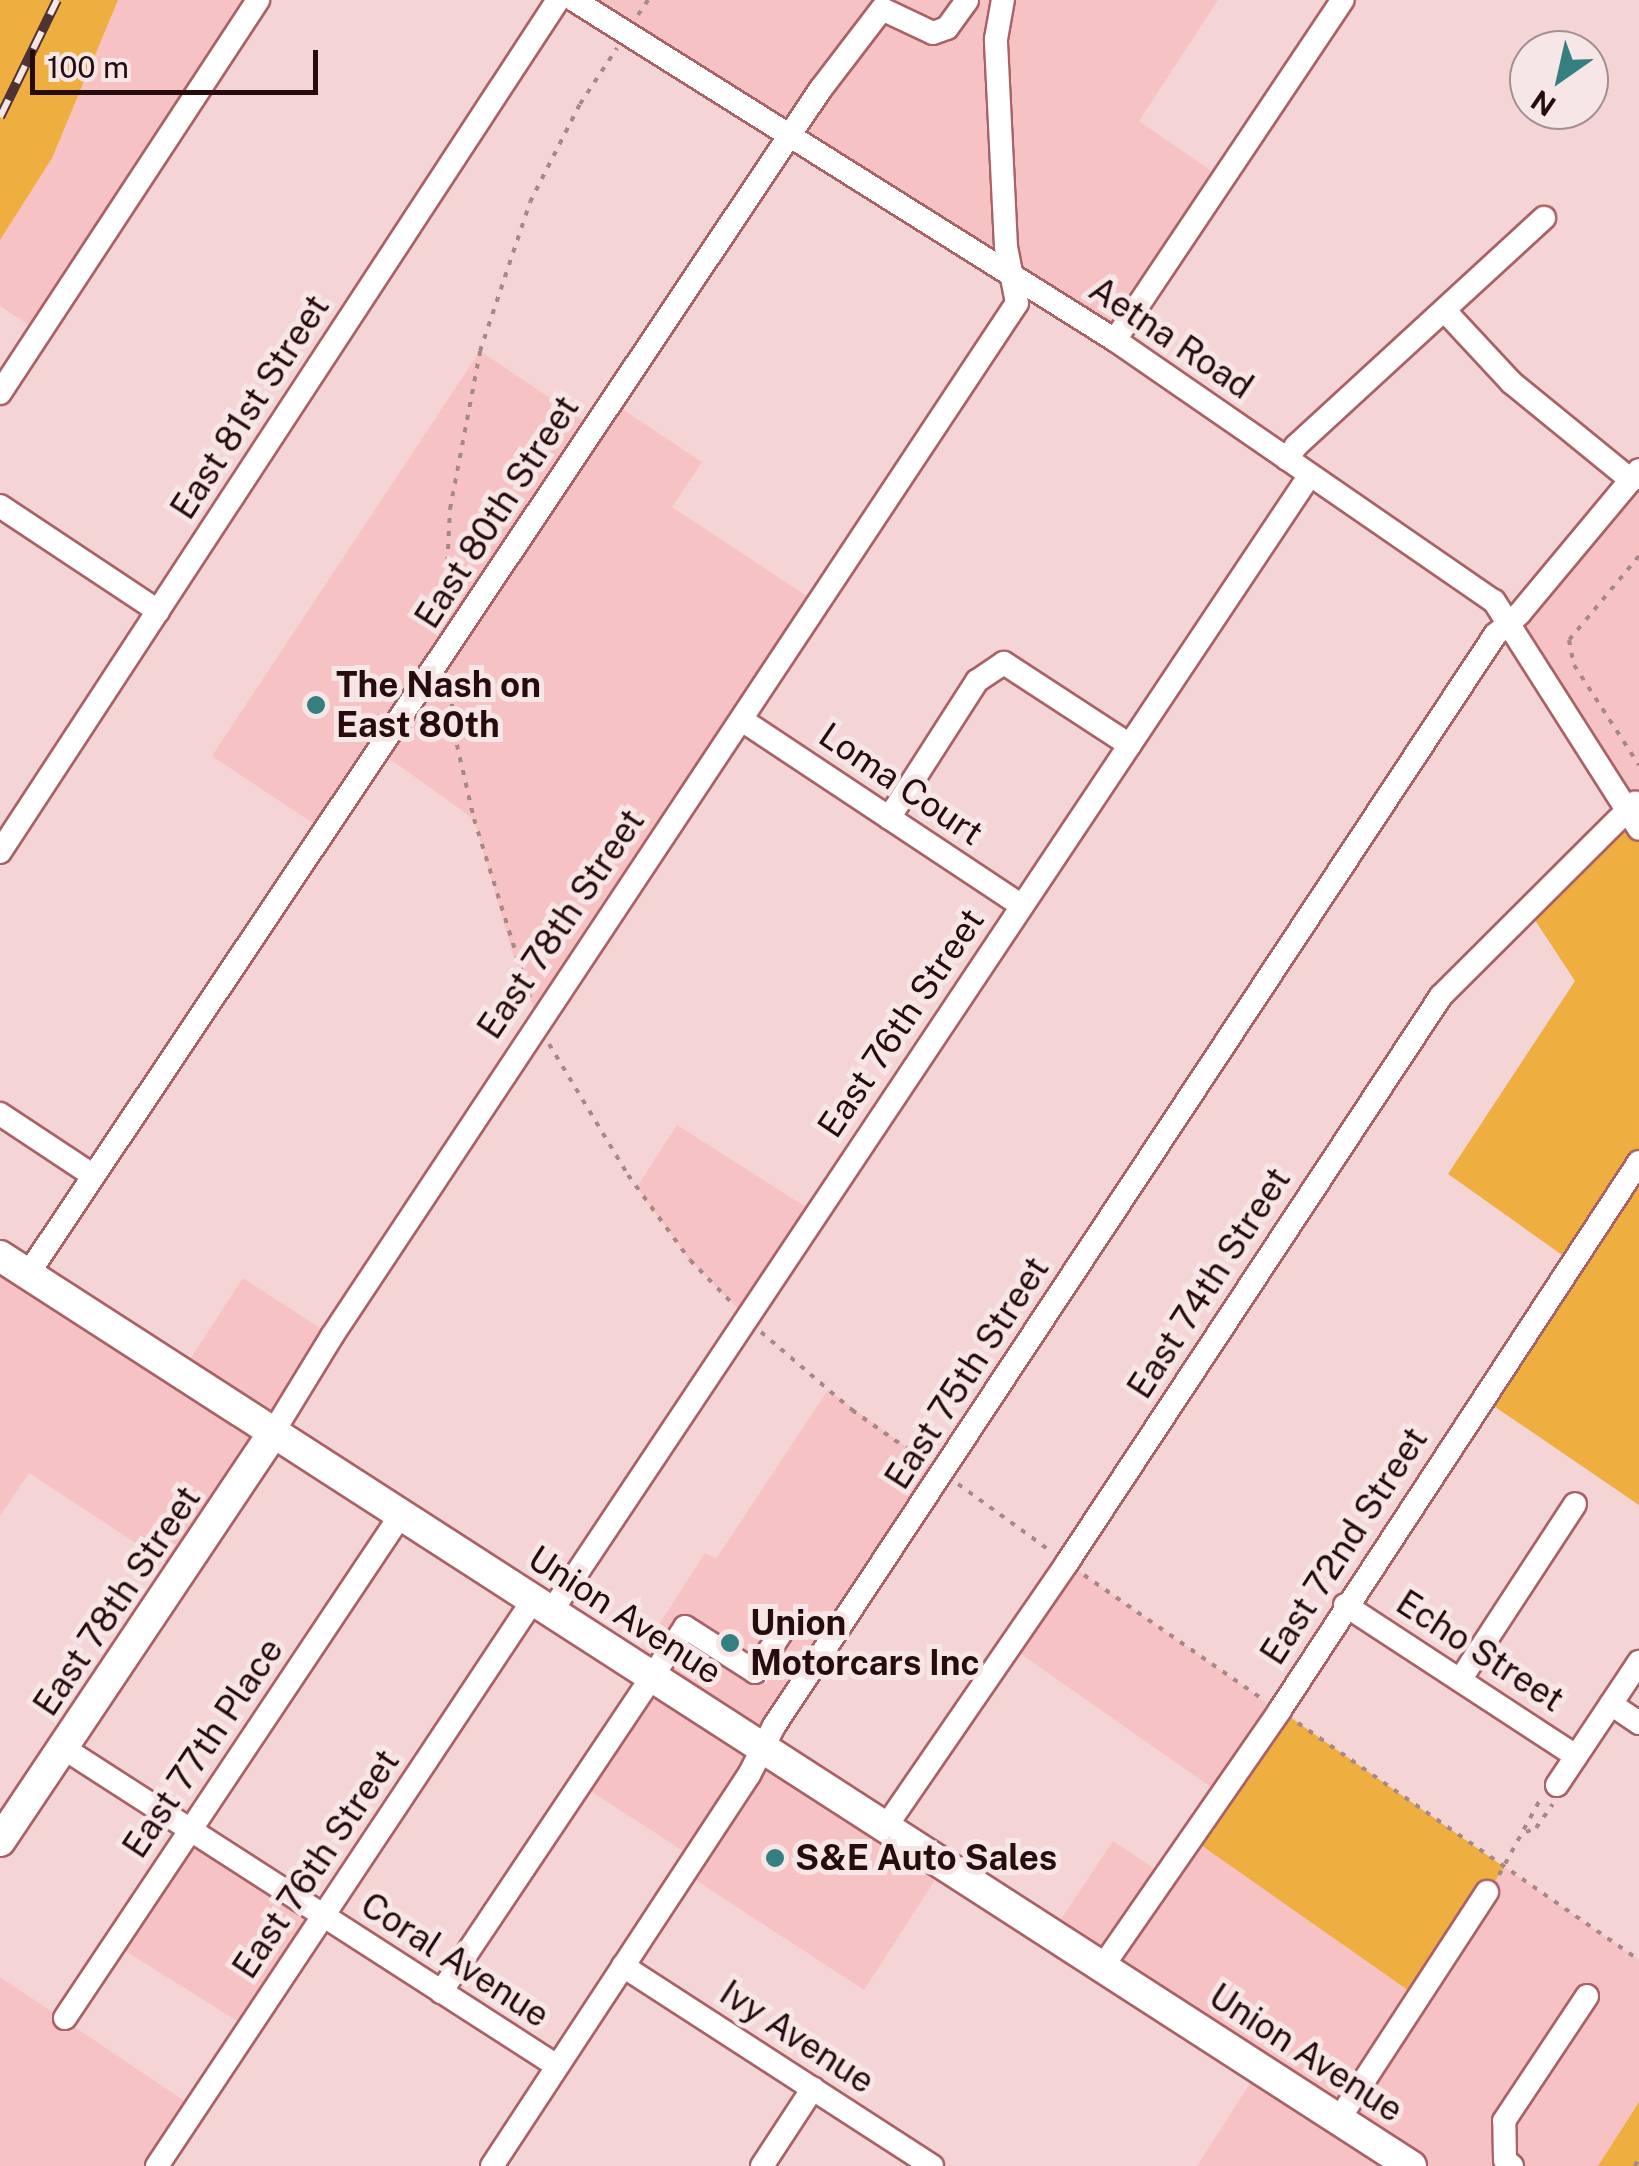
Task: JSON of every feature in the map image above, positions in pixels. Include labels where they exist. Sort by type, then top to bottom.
[{"type":"main road","name":"Union Avenue","points":[[0,1256],[1411,2166]]},
{"type":"main road","name":"East 78th Street","points":[[0,1841],[272,1434]]},
{"type":"street","points":[[0,393],[258,0]]},
{"type":"street","name":"East 81st Street","points":[[0,852],[558,0]]},
{"type":"street","name":"Aetna Road","points":[[574,0],[1115,340],[1494,601],[1632,804],[1639,829]]},
{"type":"street","name":"East 80th Street","points":[[28,1274],[440,664],[789,136],[882,9],[933,32],[947,28],[967,0]]},
{"type":"street","name":"East 78th Street","points":[[272,1434],[332,1336],[1017,303],[1016,279],[1006,247],[996,40],[1002,0]]},
{"type":"street","points":[[1115,340],[1343,0]]},
{"type":"street","points":[[1287,459],[1296,446],[1544,218]]},
{"type":"street","points":[[1445,312],[1512,382],[1635,475]]},
{"type":"street","name":"East 76th Street","points":[[156,2166],[323,1916],[542,1606],[1022,906],[1310,474]]},
{"type":"street","name":"East 75th Street","points":[[492,2166],[1494,635],[1635,475]]},
{"type":"street","points":[[0,506],[158,611]]},
{"type":"street","points":[[889,818],[977,681],[1004,663],[1130,745]]},
{"type":"street","name":"Loma Court","points":[[742,720],[1022,906]]},
{"type":"street","name":"East 74th Street","points":[[887,1825],[1067,1563],[1441,996],[1632,804]]},
{"type":"street","points":[[0,1114],[92,1175]]},
{"type":"street","name":"East 72nd Street","points":[[1103,1966],[1280,1710],[1345,1605],[1639,1162]]},
{"type":"street","points":[[1460,1680],[1575,1504]]},
{"type":"street","name":"East 77th Place","points":[[66,2018],[400,1516]]},
{"type":"street","name":"Echo Street","points":[[1345,1605],[1576,1756]]},
{"type":"street","points":[[441,1992],[686,1627],[754,1672],[781,1633]]},
{"type":"street","points":[[1557,1785],[1639,1662]]},
{"type":"street","points":[[1611,1704],[1639,1723]]},
{"type":"street","name":"Coral Avenue","points":[[65,1749],[188,1832],[556,2066]]},
{"type":"street","points":[[1339,2119],[1487,1892]]},
{"type":"street","name":"Ivy Avenue","points":[[624,1966],[932,2166]]},
{"type":"street","points":[[1512,2166],[1505,2160],[1504,2120],[1587,1996]]},
{"type":"street","points":[[762,2166],[813,2088]]},
{"type":"path","points":[[634,23],[648,0]]},
{"type":"path","points":[[445,611],[450,510],[472,384],[496,299],[552,155],[619,43]]},
{"type":"path","points":[[1639,556],[1569,640],[1574,665],[1639,765]]},
{"type":"path","points":[[450,665],[454,732],[474,819],[513,955],[534,1008]]},
{"type":"path","points":[[545,1036],[628,1175],[690,1260],[739,1310]]},
{"type":"path","points":[[755,1324],[852,1410],[933,1467]]},
{"type":"path","points":[[953,1481],[1054,1554]]},
{"type":"path","points":[[1080,1572],[1270,1704]]},
{"type":"path","points":[[1289,1717],[1639,1960]]},
{"type":"path","points":[[1487,1892],[1524,1832],[1533,1808],[1548,1788],[1557,1785],[1557,1797],[1536,1828],[1524,1832]]},
{"type":"path","points":[[1636,2166],[1639,2158]]},
{"type":"shaded area","points":[[0,0],[258,0],[40,332],[0,306]]},
{"type":"shaded area","points":[[0,0],[118,0],[52,158],[0,240]]},
{"type":"shaded area","points":[[572,0],[1218,0],[1139,121],[1223,179],[1115,340]]},
{"type":"shaded area","points":[[480,351],[595,428],[612,402],[702,462],[672,507],[819,604],[540,1024],[513,955],[474,819],[380,752],[325,831],[212,756]]},
{"type":"shaded area","points":[[1639,471],[1639,829],[1521,649],[1520,613]]},
{"type":"shaded area","points":[[1625,808],[1639,829],[1639,1505],[1482,1398],[1572,1262],[1448,1174],[1575,981],[1527,908]]},
{"type":"shaded area","points":[[677,1125],[815,1213],[746,1317],[690,1260],[637,1187]]},
{"type":"shaded area","points":[[0,1256],[181,1373],[243,1278],[332,1336],[182,1573],[29,1473],[0,1516]]},
{"type":"shaded area","points":[[828,1390],[943,1474],[763,1748],[946,1863],[864,1990],[685,1873],[694,1858],[580,1784],[652,1679],[633,1665],[705,1553],[716,1559]]},
{"type":"shaded area","points":[[1067,1563],[1279,1712],[1221,1794],[1009,1646]]},
{"type":"shaded area","points":[[1280,1710],[1504,1867],[1415,1995],[1191,1838]]},
{"type":"shaded area","points":[[188,1832],[323,1916],[252,2030],[117,1946]]},
{"type":"shaded area","points":[[1190,1837],[1423,1989],[1504,1867],[1639,1960],[1639,2102],[1598,2166],[1197,2166],[1260,2068],[1052,1933],[1113,1841],[1164,1875]]},
{"type":"shaded area","points":[[0,1977],[195,2108],[157,2166],[0,2166]]},
{"type":"shaded area","points":[[1639,2102],[1639,2166],[1598,2166]]},
{"type":"railway","points":[[0,117],[57,0]]},
{"type":"place","name":"The Nash on East 80th","points":[[316,705]]},
{"type":"place","name":"Union Motorcars Inc","points":[[730,1643]]},
{"type":"place","name":"S&E Auto Sales","points":[[775,1858]]}]
